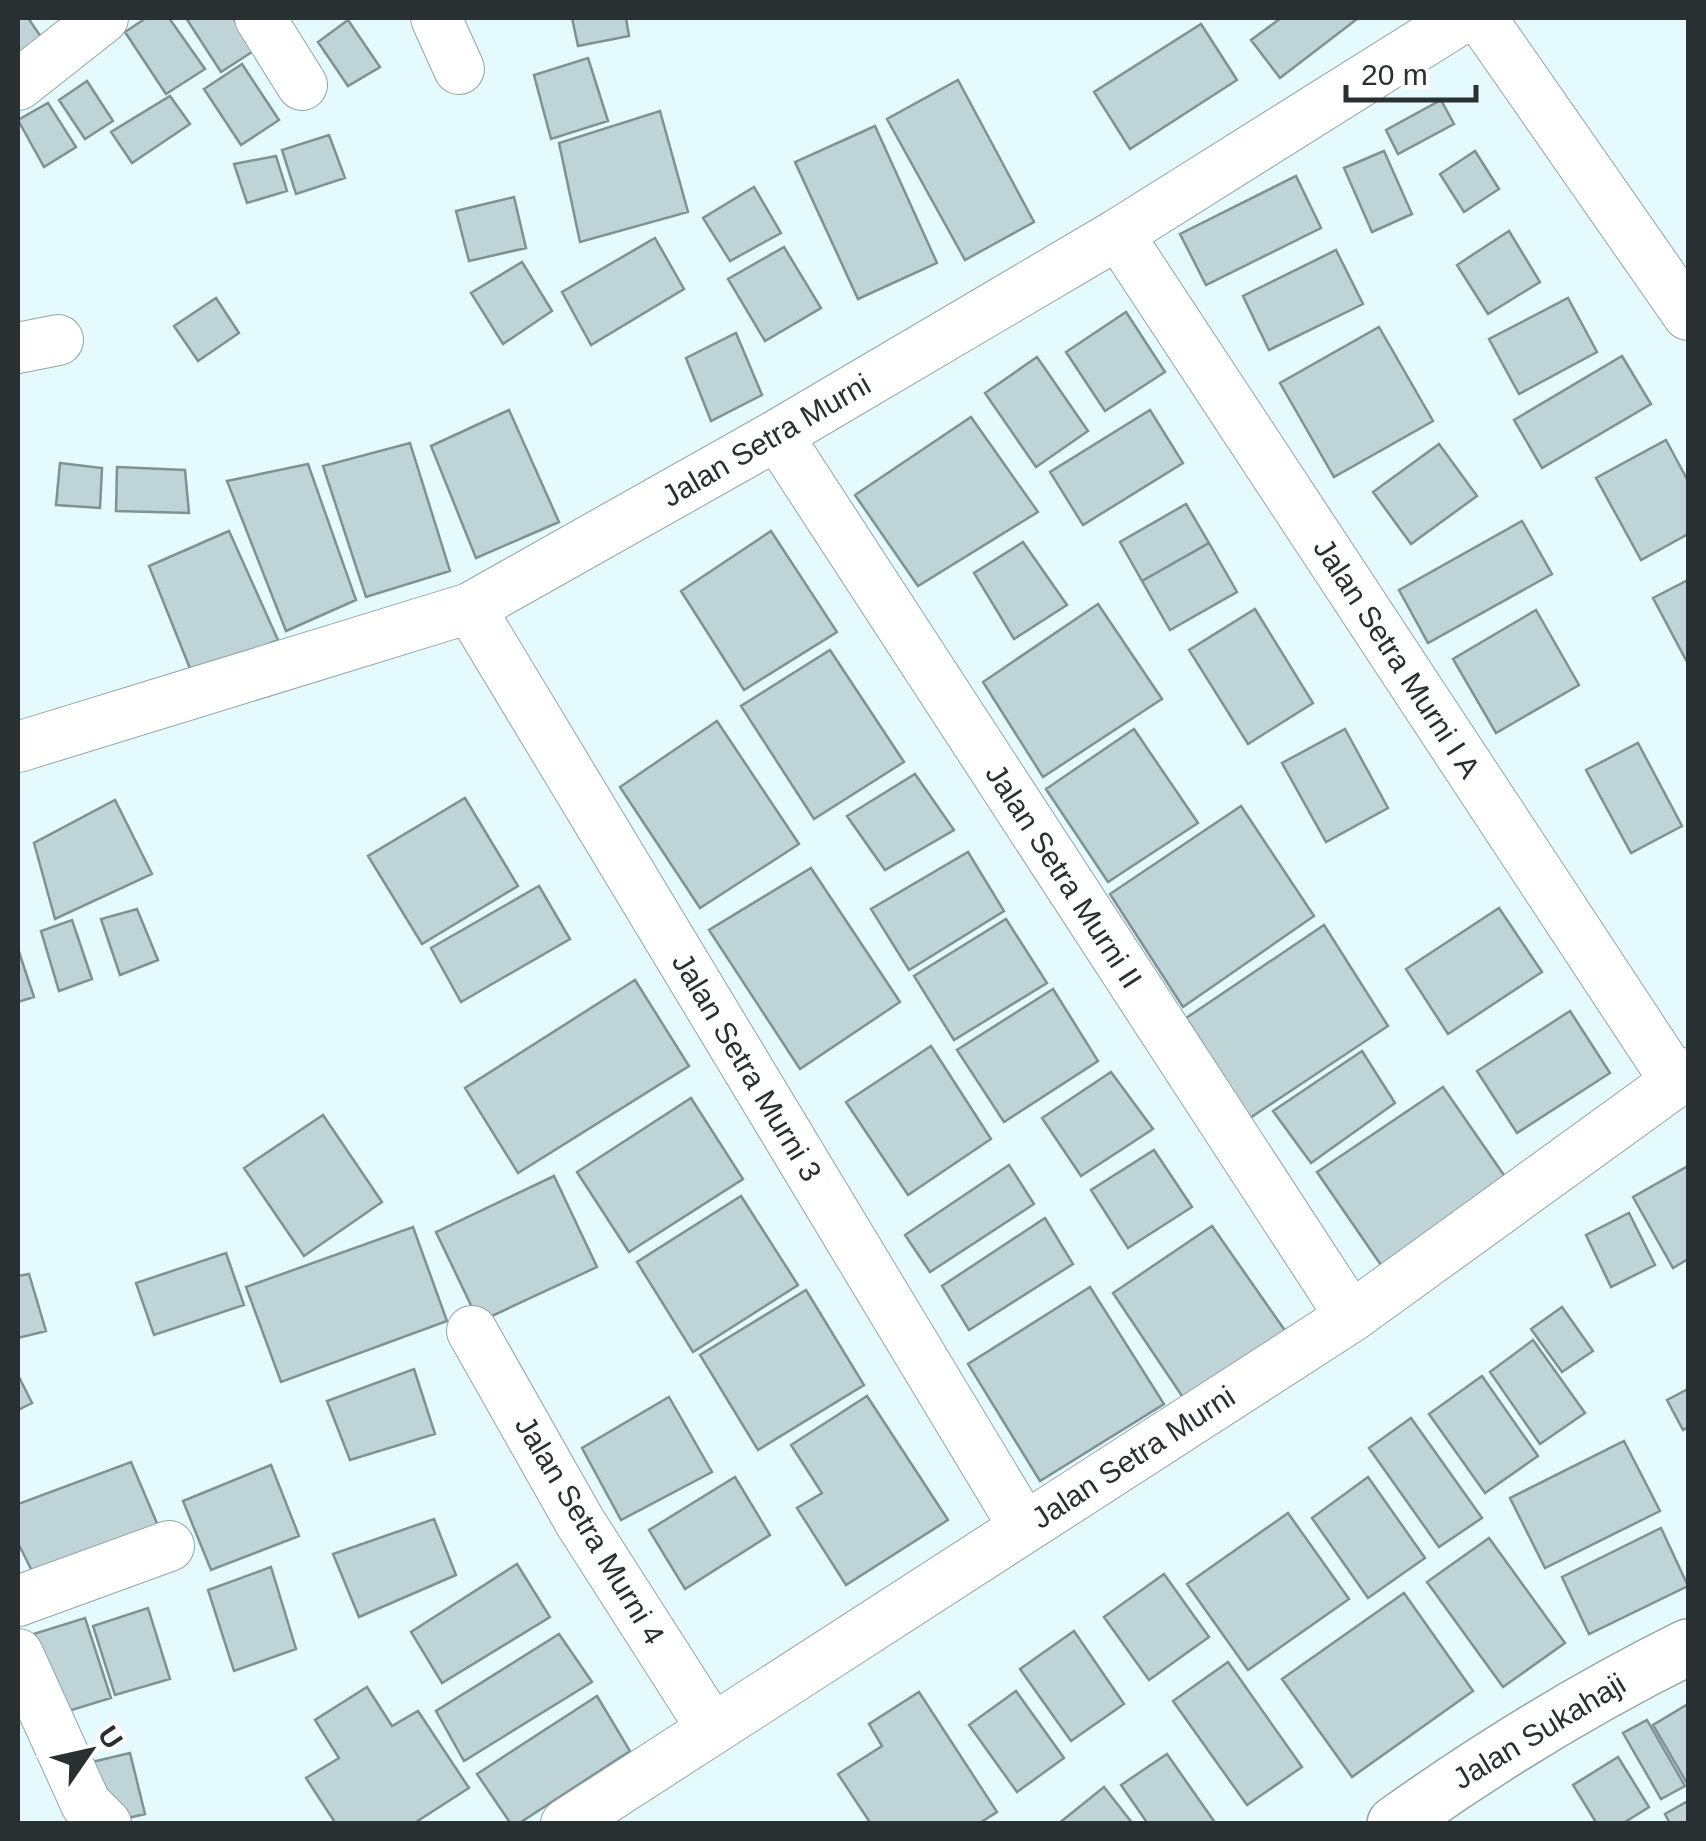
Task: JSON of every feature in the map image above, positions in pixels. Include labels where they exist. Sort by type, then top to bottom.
[{"type":"street","points":[[18,84],[103,18]]},
{"type":"street","points":[[260,18],[302,85]]},
{"type":"street","points":[[436,18],[460,69]]},
{"type":"street","name":"Jalan Setra Murni","points":[[18,748],[470,608],[1118,234],[1462,18]]},
{"type":"street","points":[[1480,18],[1688,315]]},
{"type":"street","name":"Jalan Setra Murni I A","points":[[1118,234],[1682,1078]]},
{"type":"street","name":"Jalan Setra Murni II","points":[[777,434],[1350,1318]]},
{"type":"street","name":"Jalan Setra Murni 3","points":[[470,608],[1024,1527]]},
{"type":"street","name":"Jalan Setra Murni","points":[[566,1824],[1350,1318],[1682,1078]]},
{"type":"street","name":"Jalan Setra Murni 4","points":[[472,1331],[580,1522],[711,1728]]},
{"type":"street","points":[[18,1601],[170,1546]]},
{"type":"street","name":"Jalan Sukahaji","points":[[1395,1824],[1492,1755],[1602,1690],[1688,1647]]},
{"type":"street","points":[[18,1654],[86,1804],[106,1824]]},
{"type":"building","points":[[18,18],[28,18],[46,44],[24,60],[18,52]]},
{"type":"building","points":[[146,18],[169,18],[205,69],[166,94],[125,32]]},
{"type":"building","points":[[186,18],[233,18],[255,50],[221,72]]},
{"type":"building","points":[[572,18],[626,18],[629,36],[578,46]]},
{"type":"building","points":[[1281,18],[1357,19],[1280,78],[1251,40]]},
{"type":"building","points":[[348,20],[380,67],[348,86],[318,42]]},
{"type":"building","points":[[1201,24],[1237,80],[1130,149],[1094,92]]},
{"type":"building","points":[[588,58],[608,121],[551,139],[534,75]]},
{"type":"building","points":[[242,64],[279,120],[241,145],[204,89]]},
{"type":"building","points":[[958,80],[1034,222],[965,260],[887,119]]},
{"type":"building","points":[[87,81],[113,121],[85,139],[59,100]]},
{"type":"building","points":[[170,96],[190,124],[132,163],[111,132]]},
{"type":"building","points":[[1441,100],[1454,124],[1398,154],[1386,130]]},
{"type":"building","points":[[48,103],[76,147],[44,167],[18,120]]},
{"type":"building","points":[[660,111],[688,212],[580,242],[559,143]]},
{"type":"building","points":[[875,126],[937,263],[858,299],[795,162]]},
{"type":"building","points":[[329,135],[345,178],[296,194],[282,150]]},
{"type":"building","points":[[1384,151],[1412,214],[1372,232],[1344,168]]},
{"type":"building","points":[[1475,151],[1499,189],[1464,212],[1440,174]]},
{"type":"building","points":[[276,156],[287,191],[247,203],[234,164]]},
{"type":"building","points":[[1296,176],[1321,228],[1206,285],[1180,234]]},
{"type":"building","points":[[754,187],[781,233],[730,261],[703,218]]},
{"type":"building","points":[[514,197],[526,248],[469,261],[456,211]]},
{"type":"building","points":[[1509,231],[1540,282],[1488,314],[1457,265]]},
{"type":"building","points":[[655,238],[684,289],[591,345],[562,292]]},
{"type":"building","points":[[784,247],[821,308],[765,341],[728,279]]},
{"type":"building","points":[[1336,250],[1363,304],[1269,350],[1243,296]]},
{"type":"building","points":[[522,262],[552,311],[503,344],[471,293]]},
{"type":"building","points":[[216,298],[239,333],[198,361],[174,326]]},
{"type":"building","points":[[1568,298],[1597,352],[1519,394],[1489,339]]},
{"type":"building","points":[[1126,312],[1165,372],[1105,411],[1066,352]]},
{"type":"building","points":[[1379,327],[1433,421],[1334,477],[1280,383]]},
{"type":"building","points":[[736,333],[762,395],[711,421],[686,358]]},
{"type":"building","points":[[1622,356],[1651,404],[1542,468],[1514,420]]},
{"type":"building","points":[[1037,357],[1088,431],[1036,467],[985,393]]},
{"type":"building","points":[[509,410],[559,522],[476,558],[431,446]]},
{"type":"building","points":[[1150,410],[1183,463],[1083,525],[1050,472]]},
{"type":"building","points":[[971,417],[1038,512],[918,586],[855,495]]},
{"type":"building","points":[[1666,440],[1688,481],[1688,534],[1641,560],[1596,478]]},
{"type":"building","points":[[410,443],[450,571],[366,597],[323,466]]},
{"type":"building","points":[[1439,444],[1477,496],[1411,544],[1373,492]]},
{"type":"building","points":[[60,463],[102,468],[100,508],[56,505]]},
{"type":"building","points":[[308,464],[356,600],[286,631],[227,481]]},
{"type":"building","points":[[117,467],[185,470],[189,513],[116,511]]},
{"type":"building","points":[[1186,504],[1209,543],[1142,581],[1120,542]]},
{"type":"building","points":[[1522,521],[1552,574],[1428,643],[1399,590]]},
{"type":"building","points":[[229,531],[278,640],[193,676],[149,566]]},
{"type":"building","points":[[771,531],[837,632],[744,690],[681,591]]},
{"type":"building","points":[[1023,542],[1067,605],[1014,639],[974,573]]},
{"type":"building","points":[[1209,543],[1237,592],[1170,630],[1142,581]]},
{"type":"building","points":[[1688,580],[1688,659],[1686,660],[1653,598]]},
{"type":"building","points":[[1098,604],[1162,699],[1043,777],[983,682]]},
{"type":"building","points":[[1255,609],[1313,703],[1248,744],[1189,650]]},
{"type":"building","points":[[1536,610],[1579,685],[1496,733],[1453,659]]},
{"type":"building","points":[[830,650],[904,762],[814,819],[741,706]]},
{"type":"building","points":[[717,721],[799,844],[700,908],[620,787]]},
{"type":"building","points":[[1134,729],[1198,823],[1108,882],[1046,789]]},
{"type":"building","points":[[1345,729],[1388,808],[1326,842],[1282,763]]},
{"type":"building","points":[[1638,743],[1682,826],[1631,853],[1586,770]]},
{"type":"building","points":[[915,774],[954,830],[885,870],[847,816]]},
{"type":"building","points":[[465,798],[518,886],[422,944],[368,856]]},
{"type":"building","points":[[115,800],[152,874],[55,919],[34,843]]},
{"type":"building","points":[[1241,806],[1314,916],[1183,1007],[1110,894]]},
{"type":"building","points":[[968,852],[1004,911],[909,970],[871,909]]},
{"type":"building","points":[[811,868],[900,1002],[800,1069],[709,930]]},
{"type":"building","points":[[539,886],[570,939],[461,1002],[431,948]]},
{"type":"building","points":[[1499,908],[1542,972],[1448,1034],[1406,969]]},
{"type":"building","points":[[137,909],[158,960],[120,975],[101,919]]},
{"type":"building","points":[[1006,919],[1047,983],[954,1040],[914,976]]},
{"type":"building","points":[[72,920],[92,979],[59,991],[41,931]]},
{"type":"building","points":[[1324,925],[1388,1026],[1250,1118],[1186,1018]]},
{"type":"building","points":[[18,949],[34,997],[18,1002]]},
{"type":"building","points":[[635,980],[689,1066],[518,1173],[465,1088]]},
{"type":"building","points":[[1053,989],[1098,1061],[1004,1122],[957,1050]]},
{"type":"building","points":[[1570,1011],[1610,1073],[1517,1133],[1477,1071]]},
{"type":"building","points":[[931,1046],[991,1139],[908,1195],[846,1102]]},
{"type":"building","points":[[1362,1051],[1395,1103],[1311,1163],[1273,1111]]},
{"type":"building","points":[[1111,1072],[1153,1129],[1081,1176],[1042,1118]]},
{"type":"building","points":[[1443,1087],[1508,1181],[1383,1268],[1317,1172]]},
{"type":"building","points":[[691,1098],[743,1179],[629,1252],[577,1172]]},
{"type":"building","points":[[323,1115],[382,1202],[304,1256],[244,1168]]},
{"type":"building","points":[[1154,1150],[1192,1207],[1128,1248],[1091,1190]]},
{"type":"building","points":[[1009,1165],[1034,1204],[930,1272],[905,1235]]},
{"type":"building","points":[[1688,1166],[1688,1259],[1673,1268],[1633,1197]]},
{"type":"building","points":[[554,1176],[597,1267],[479,1322],[436,1232]]},
{"type":"building","points":[[741,1196],[798,1285],[693,1352],[637,1262]]},
{"type":"building","points":[[1629,1213],[1655,1265],[1611,1287],[1586,1235]]},
{"type":"building","points":[[1045,1218],[1073,1264],[969,1330],[942,1286]]},
{"type":"building","points":[[1212,1226],[1286,1332],[1184,1399],[1113,1293]]},
{"type":"building","points":[[413,1227],[447,1321],[281,1382],[246,1287]]},
{"type":"building","points":[[226,1253],[244,1305],[154,1335],[136,1283]]},
{"type":"building","points":[[29,1274],[46,1331],[18,1338],[18,1276]]},
{"type":"building","points":[[1090,1287],[1164,1404],[1040,1481],[968,1364]]},
{"type":"building","points":[[806,1290],[864,1385],[758,1450],[700,1355]]},
{"type":"building","points":[[1562,1307],[1593,1351],[1562,1372],[1531,1329]]},
{"type":"building","points":[[1533,1340],[1585,1413],[1540,1444],[1490,1372]]},
{"type":"building","points":[[414,1369],[435,1434],[350,1460],[327,1401]]},
{"type":"building","points":[[18,1375],[32,1403],[18,1410]]},
{"type":"building","points":[[1482,1376],[1538,1456],[1485,1493],[1429,1414]]},
{"type":"building","points":[[1688,1389],[1688,1427],[1683,1430],[1667,1400]]},
{"type":"building","points":[[867,1396],[948,1520],[846,1585],[797,1508],[822,1493],[791,1445]]},
{"type":"building","points":[[669,1397],[712,1472],[621,1520],[582,1448]]},
{"type":"building","points":[[1411,1418],[1482,1518],[1439,1547],[1369,1448]]},
{"type":"building","points":[[1624,1441],[1660,1511],[1545,1568],[1510,1498]]},
{"type":"building","points":[[131,1462],[159,1528],[35,1577],[18,1543],[18,1504]]},
{"type":"building","points":[[271,1465],[299,1536],[211,1570],[183,1501]]},
{"type":"building","points":[[735,1477],[770,1535],[685,1589],[649,1530]]},
{"type":"building","points":[[1368,1477],[1425,1558],[1368,1598],[1312,1518]]},
{"type":"building","points":[[1288,1513],[1349,1599],[1248,1670],[1187,1584]]},
{"type":"building","points":[[434,1519],[456,1575],[359,1617],[333,1554]]},
{"type":"building","points":[[1661,1528],[1688,1586],[1589,1634],[1562,1577]]},
{"type":"building","points":[[1489,1538],[1565,1643],[1503,1687],[1427,1582]]},
{"type":"building","points":[[517,1564],[550,1617],[442,1683],[411,1632]]},
{"type":"building","points":[[271,1567],[296,1649],[234,1671],[208,1590]]},
{"type":"building","points":[[1164,1574],[1209,1637],[1149,1680],[1104,1617]]},
{"type":"building","points":[[1404,1593],[1473,1691],[1352,1777],[1282,1679]]},
{"type":"building","points":[[148,1608],[170,1679],[115,1695],[93,1626]]},
{"type":"building","points":[[85,1618],[111,1698],[52,1716],[27,1636]]},
{"type":"building","points":[[1074,1631],[1124,1704],[1071,1741],[1020,1669]]},
{"type":"building","points":[[559,1634],[592,1682],[464,1761],[436,1711]]},
{"type":"building","points":[[1228,1662],[1302,1767],[1247,1805],[1173,1701]]},
{"type":"building","points":[[367,1687],[392,1726],[418,1711],[469,1788],[413,1824],[336,1824],[306,1778],[339,1758],[315,1720]]},
{"type":"building","points":[[1016,1691],[1064,1758],[1017,1792],[969,1725]]},
{"type":"building","points":[[919,1692],[997,1812],[978,1824],[871,1824],[838,1774],[882,1746],[869,1724]]},
{"type":"building","points":[[597,1696],[630,1751],[518,1824],[511,1824],[477,1774]]},
{"type":"building","points":[[1688,1704],[1688,1785],[1653,1725]]},
{"type":"building","points":[[1647,1720],[1685,1786],[1661,1799],[1623,1733]]},
{"type":"building","points":[[130,1753],[145,1814],[107,1823],[92,1762]]},
{"type":"building","points":[[1167,1754],[1216,1824],[1148,1824],[1121,1785]]},
{"type":"building","points":[[1618,1757],[1649,1807],[1622,1824],[1597,1824],[1573,1785]]},
{"type":"building","points":[[1104,1787],[1133,1824],[1058,1824]]},
{"type":"building","points":[[1688,1801],[1688,1824],[1670,1824],[1665,1814]]}]
